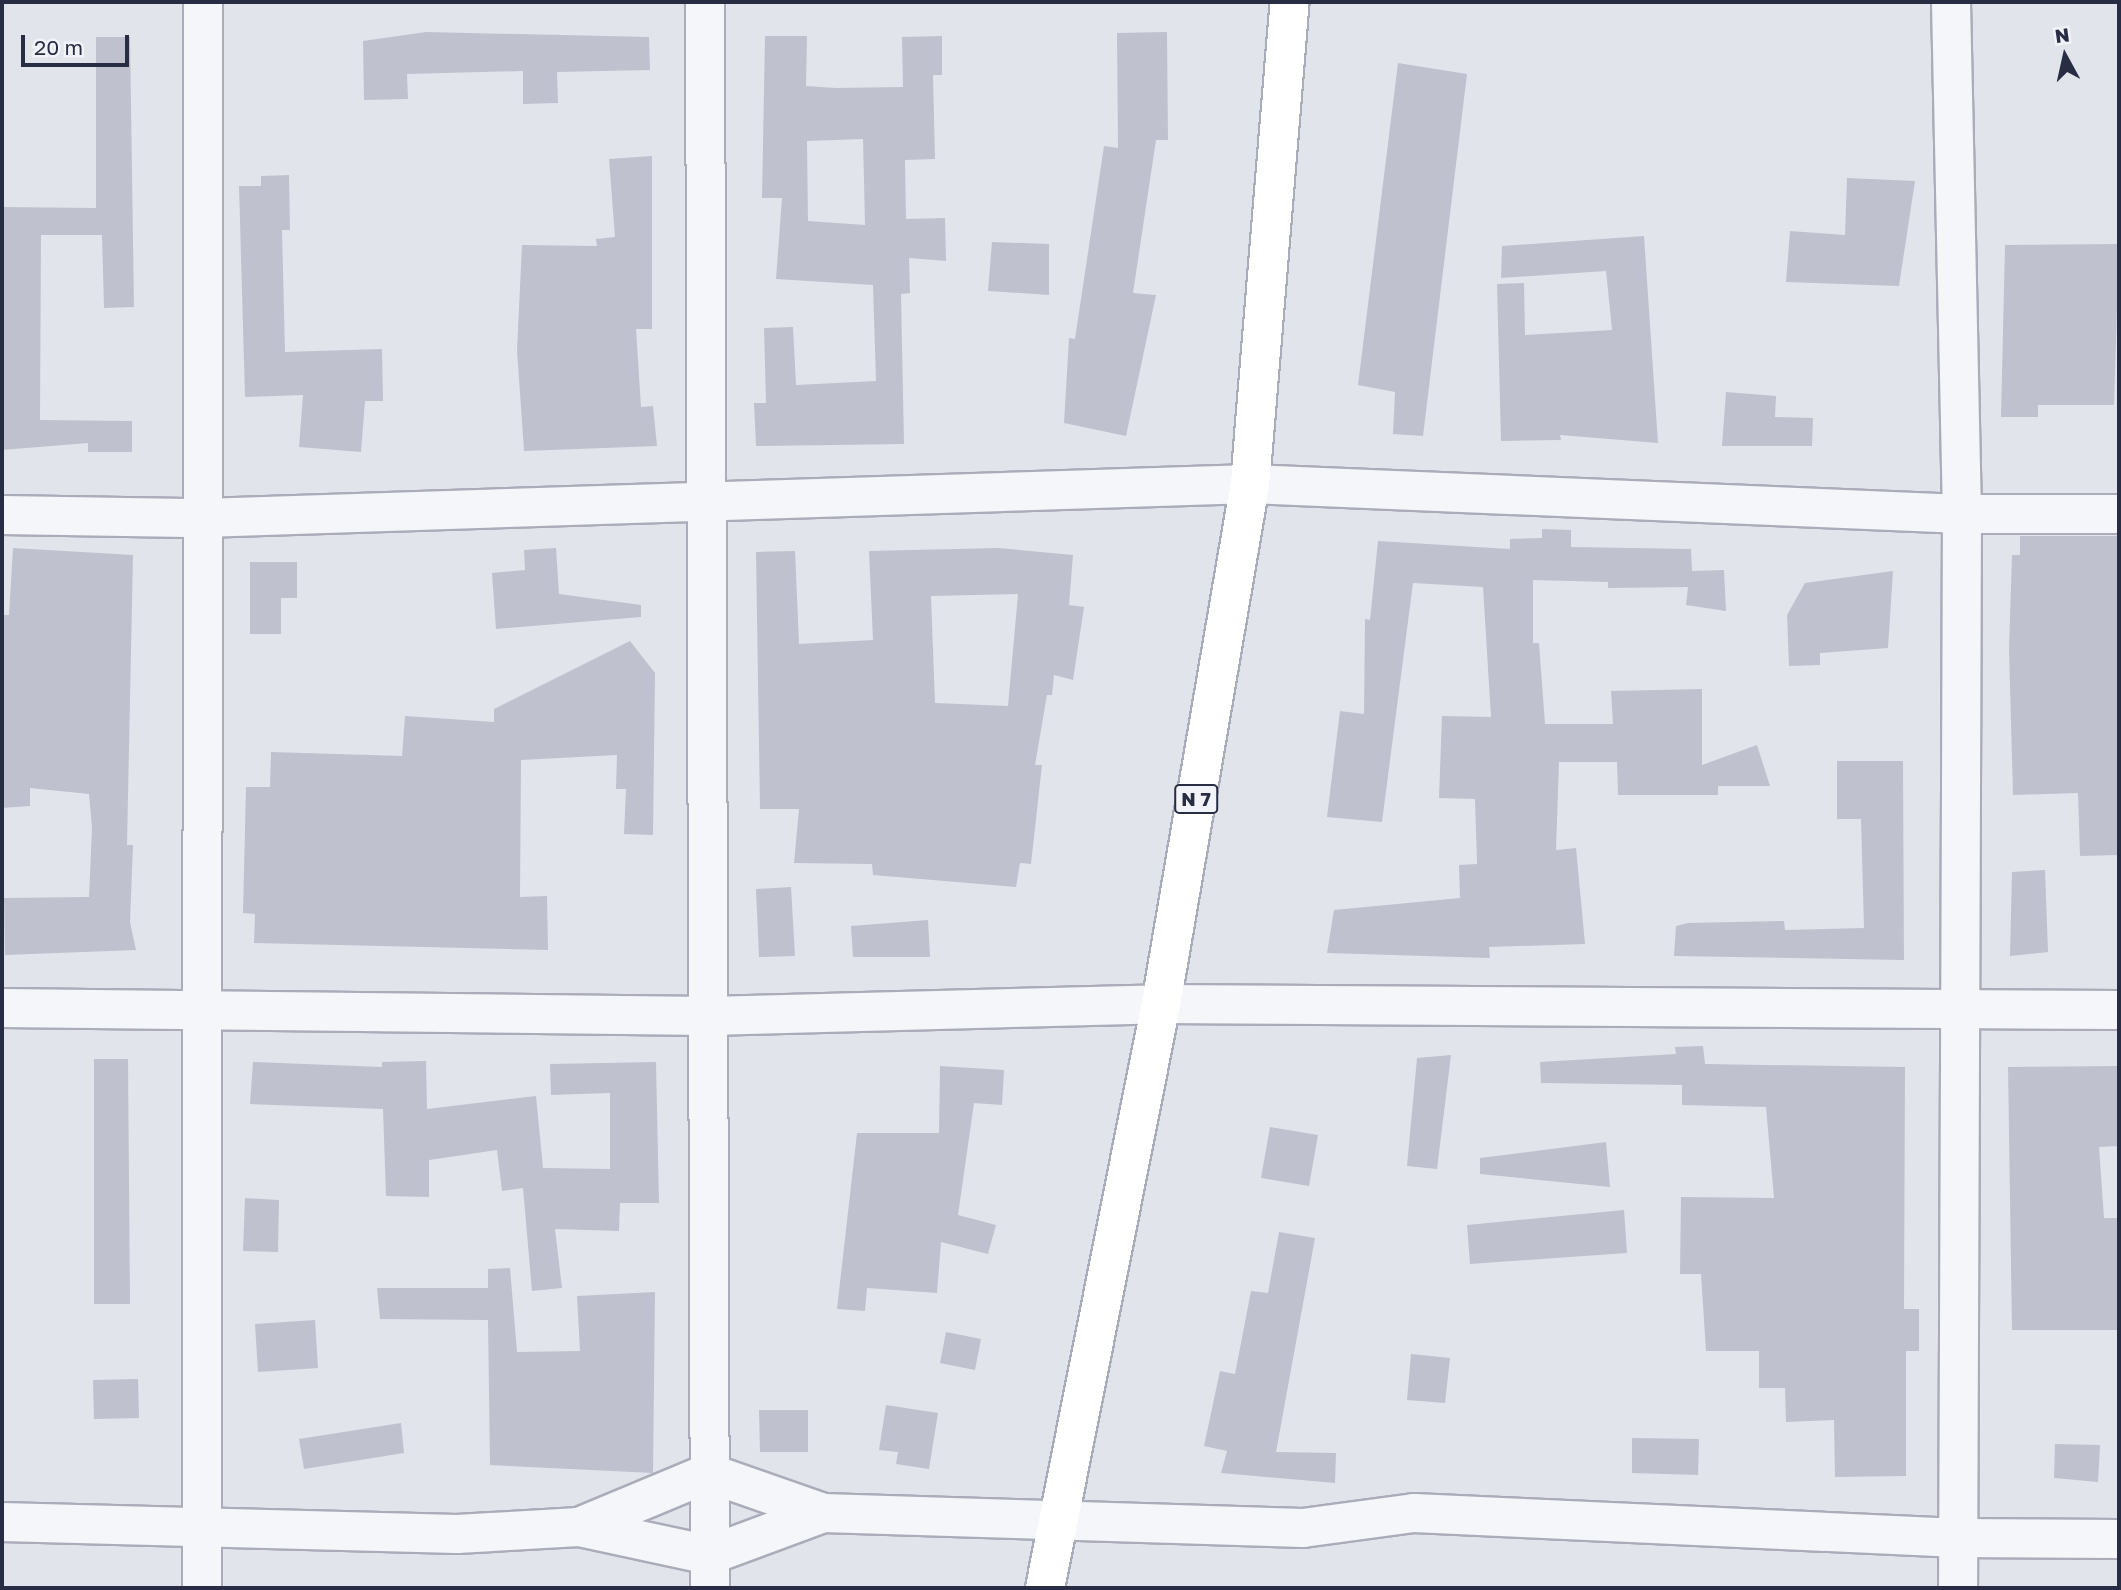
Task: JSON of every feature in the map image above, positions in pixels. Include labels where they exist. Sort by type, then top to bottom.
[{"type":"highway","name":"N 7","points":[[1045,1588],[1161,1004],[1250,484],[1290,2]]},
{"type":"street","points":[[202,1588],[203,2]]},
{"type":"street","points":[[705,2],[710,1572]]},
{"type":"street","points":[[1951,2],[1962,514],[1957,1012],[1958,1588]]},
{"type":"street","points":[[2,515],[203,518],[707,504],[1250,484],[1962,514],[2119,514]]},
{"type":"street","points":[[2,1008],[709,1016],[1161,1004],[1957,1012],[2119,1010]]},
{"type":"street","points":[[2,1522],[457,1534],[579,1527],[709,1474],[823,1513],[1303,1528],[1414,1513],[1958,1538],[2119,1539]]},
{"type":"street","points":[[579,1527],[710,1572],[823,1513]]},
{"type":"building","points":[[426,32],[649,37],[650,70],[557,72],[558,103],[523,104],[523,71],[407,74],[408,99],[364,100],[363,41]]},
{"type":"building","points":[[1167,32],[1168,140],[1156,140],[1133,293],[1156,295],[1126,436],[1064,423],[1069,338],[1075,339],[1104,146],[1118,148],[1117,33]]},
{"type":"building","points":[[765,36],[807,36],[806,86],[836,88],[903,87],[902,37],[942,36],[942,75],[933,75],[935,159],[905,160],[906,219],[945,218],[946,261],[909,258],[910,293],[901,294],[904,444],[756,446],[754,403],[766,403],[764,328],[793,327],[796,385],[876,381],[873,285],[776,279],[782,198],[762,198]],"holes":[[[863,139],[865,225],[808,221],[807,141]]]},
{"type":"building","points":[[96,37],[130,37],[134,307],[104,308],[102,235],[41,235],[40,420],[132,421],[132,452],[88,452],[88,443],[2,450],[2,207],[96,208]]},
{"type":"building","points":[[1398,63],[1467,74],[1423,436],[1393,434],[1395,392],[1358,385]]},
{"type":"building","points":[[652,156],[652,329],[636,329],[641,407],[653,406],[657,446],[524,451],[517,350],[522,245],[597,246],[596,239],[615,237],[609,159]]},
{"type":"building","points":[[289,175],[290,230],[282,230],[285,352],[382,349],[383,401],[365,401],[361,452],[299,447],[303,395],[245,397],[239,186],[261,186],[261,176]]},
{"type":"building","points":[[1847,178],[1915,181],[1899,286],[1786,282],[1790,231],[1845,235]]},
{"type":"building","points":[[1644,236],[1658,443],[1560,435],[1561,440],[1501,441],[1497,284],[1524,283],[1525,335],[1612,330],[1606,271],[1501,278],[1502,246]]},
{"type":"building","points":[[992,242],[1049,244],[1049,295],[988,291]]},
{"type":"building","points":[[2119,244],[2114,405],[2038,405],[2038,417],[2001,417],[2005,245]]},
{"type":"building","points":[[1726,392],[1776,396],[1775,417],[1813,418],[1812,446],[1722,446]]},
{"type":"building","points":[[1542,529],[1571,530],[1571,547],[1691,549],[1692,571],[1724,570],[1726,611],[1686,605],[1688,587],[1608,588],[1608,582],[1533,580],[1533,643],[1539,643],[1545,724],[1613,724],[1611,691],[1702,689],[1702,765],[1757,745],[1770,786],[1718,786],[1718,795],[1618,795],[1617,762],[1559,762],[1556,850],[1576,848],[1585,944],[1489,947],[1490,958],[1327,953],[1334,910],[1460,898],[1459,865],[1477,864],[1475,799],[1439,798],[1442,716],[1491,717],[1483,587],[1413,583],[1382,822],[1327,817],[1340,711],[1364,714],[1365,619],[1370,620],[1378,541],[1510,549],[1510,539],[1542,538]]},
{"type":"building","points":[[2020,536],[2119,536],[2119,855],[2080,856],[2078,793],[2013,795],[2009,649],[2012,555],[2020,555]]},
{"type":"building","points":[[13,548],[133,555],[127,845],[133,845],[130,922],[136,950],[5,955],[4,898],[89,897],[92,828],[89,794],[30,788],[30,806],[2,808],[2,615],[9,615]]},
{"type":"building","points":[[556,548],[559,594],[641,605],[641,617],[496,629],[492,573],[525,570],[524,550]]},
{"type":"building","points":[[998,548],[1073,555],[1069,605],[1084,607],[1073,680],[1054,675],[1052,695],[1047,695],[1035,765],[1042,765],[1031,864],[1020,863],[1016,887],[873,875],[872,864],[794,863],[799,809],[760,809],[756,552],[795,551],[799,644],[873,640],[869,551]],"holes":[[[1018,594],[1008,706],[935,703],[931,596]]]},
{"type":"building","points":[[250,562],[297,562],[297,598],[281,598],[281,634],[250,634]]},
{"type":"building","points":[[1893,571],[1888,648],[1820,653],[1820,665],[1789,666],[1787,615],[1805,583]]},
{"type":"building","points":[[630,641],[655,673],[653,835],[624,834],[626,789],[616,789],[617,755],[521,760],[520,897],[547,896],[548,950],[254,943],[255,914],[243,913],[246,787],[270,787],[271,752],[402,756],[405,716],[494,722],[494,709]]},
{"type":"building","points":[[1837,761],[1903,761],[1904,960],[1674,956],[1676,926],[1688,923],[1784,921],[1785,930],[1864,928],[1861,819],[1837,819]]},
{"type":"building","points":[[2045,870],[2048,952],[2010,956],[2012,872]]},
{"type":"building","points":[[791,887],[795,956],[759,957],[756,889]]},
{"type":"building","points":[[928,920],[930,957],[853,957],[851,926]]},
{"type":"building","points":[[1703,1046],[1705,1064],[1905,1067],[1904,1309],[1919,1309],[1919,1351],[1906,1351],[1906,1476],[1835,1477],[1834,1420],[1786,1422],[1785,1388],[1759,1388],[1759,1351],[1706,1351],[1701,1274],[1680,1274],[1681,1197],[1774,1198],[1766,1107],[1682,1105],[1682,1085],[1541,1083],[1540,1062],[1676,1054],[1675,1047]]},
{"type":"building","points":[[1451,1055],[1437,1169],[1407,1166],[1417,1058]]},
{"type":"building","points":[[94,1059],[128,1059],[130,1304],[94,1304]]},
{"type":"building","points":[[426,1061],[427,1109],[536,1096],[543,1168],[610,1169],[610,1093],[551,1095],[550,1064],[656,1062],[659,1203],[620,1203],[619,1231],[555,1229],[562,1288],[532,1291],[523,1188],[502,1191],[497,1150],[429,1160],[429,1197],[386,1196],[383,1109],[250,1104],[253,1062],[382,1067],[382,1062]]},
{"type":"building","points":[[940,1066],[1004,1070],[1002,1105],[974,1103],[958,1215],[996,1225],[988,1254],[941,1242],[937,1293],[867,1288],[865,1311],[837,1309],[857,1133],[939,1133]]},
{"type":"building","points":[[2119,1066],[2119,1146],[2099,1147],[2104,1218],[2119,1218],[2119,1330],[2012,1330],[2008,1067]]},
{"type":"building","points":[[1270,1127],[1318,1135],[1309,1186],[1261,1178]]},
{"type":"building","points":[[1606,1142],[1610,1187],[1480,1174],[1480,1158]]},
{"type":"building","points":[[245,1198],[279,1200],[278,1252],[243,1251]]},
{"type":"building","points":[[1624,1210],[1627,1253],[1470,1264],[1467,1225]]},
{"type":"building","points":[[1279,1232],[1315,1238],[1276,1452],[1336,1453],[1335,1483],[1221,1473],[1227,1451],[1204,1446],[1220,1371],[1235,1374],[1251,1291],[1268,1293]]},
{"type":"building","points":[[510,1268],[517,1352],[580,1351],[577,1296],[655,1292],[653,1473],[490,1465],[488,1320],[380,1319],[377,1288],[488,1288],[488,1269]]},
{"type":"building","points":[[315,1320],[318,1368],[258,1372],[255,1324]]},
{"type":"building","points":[[946,1332],[981,1339],[975,1370],[940,1363]]},
{"type":"building","points":[[1411,1354],[1450,1358],[1445,1403],[1407,1400]]},
{"type":"building","points":[[138,1379],[139,1418],[94,1419],[93,1380]]},
{"type":"building","points":[[886,1405],[938,1413],[929,1469],[896,1464],[898,1452],[879,1450]]},
{"type":"building","points":[[759,1410],[808,1410],[808,1452],[760,1452]]},
{"type":"building","points":[[401,1423],[404,1453],[304,1469],[299,1439]]},
{"type":"building","points":[[1632,1438],[1699,1439],[1698,1475],[1632,1473]]},
{"type":"building","points":[[2055,1444],[2100,1445],[2098,1482],[2054,1478]]}]
